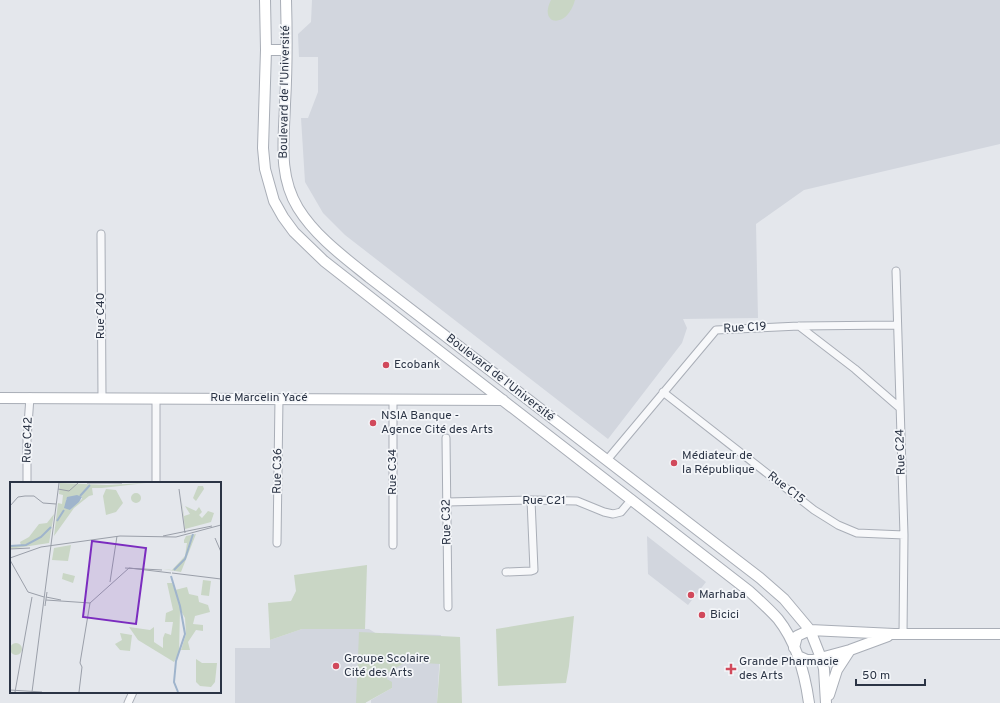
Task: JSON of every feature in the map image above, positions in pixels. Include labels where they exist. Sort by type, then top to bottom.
[{"type":"street","name":"Boulevard de l'Université","points":[[264,0],[266,50],[263,148],[265,169],[274,201],[294,232],[324,261],[749,591],[778,620],[788,633],[806,680],[809,703]]},
{"type":"street","name":"Boulevard de l'Université","points":[[286,0],[285,104],[282,148],[286,182],[298,208],[308,222],[335,250],[417,315],[760,578],[784,599],[810,630],[821,658],[825,677],[826,703]]},
{"type":"street","points":[[266,50],[286,50]]},
{"type":"street","name":"Rue C40","points":[[101,234],[102,398]]},
{"type":"street","name":"Rue C24","points":[[896,270],[904,535],[898,634]]},
{"type":"street","name":"Rue C19","points":[[607,460],[716,330],[799,326],[897,324]]},
{"type":"street","points":[[799,326],[855,369],[900,408]]},
{"type":"street","points":[[503,400],[512,388]]},
{"type":"street","name":"Rue C15","points":[[663,392],[814,510],[838,525],[857,533],[904,535]]},
{"type":"street","name":"Rue C42","points":[[27,482],[27,439],[30,397]]},
{"type":"street","name":"Rue Marcelin Yacé","points":[[0,398],[503,400]]},
{"type":"street","points":[[156,398],[156,482]]},
{"type":"street","name":"Rue C36","points":[[277,543],[279,398]]},
{"type":"street","name":"Rue C34","points":[[393,399],[393,545]]},
{"type":"street","name":"Rue C32","points":[[446,438],[448,607]]},
{"type":"street","name":"Rue C21","points":[[447,502],[531,500],[578,501],[604,512],[613,514],[621,512],[632,499]]},
{"type":"street","points":[[506,572],[534,570],[531,500]]},
{"type":"street","points":[[898,634],[850,650],[810,661],[796,652],[795,640],[797,636],[810,630],[898,634],[1000,634]]},
{"type":"street","points":[[826,703],[840,663],[850,650]]},
{"type":"street","points":[[128,703],[133,693]]},
{"type":"shaded area","points":[[312,0],[1000,0],[1000,144],[804,190],[756,224],[758,318],[683,319],[687,328],[682,343],[608,439],[345,235],[323,213],[305,182],[301,118],[308,118],[318,92],[318,57],[299,57],[298,34],[311,22]]},
{"type":"shaded area","points":[[647,536],[706,582],[688,605],[648,574]]},
{"type":"shaded area","points":[[302,629],[369,629],[377,634],[367,677],[366,703],[235,703],[235,648],[270,648],[270,640]]},
{"type":"shaded area","points":[[383,633],[441,635],[437,703],[371,703],[371,700],[392,688],[387,679]]},
{"type":"green space","points":[[551,0],[575,0],[571,10],[566,16],[555,21],[548,15],[548,8]]},
{"type":"green space","points":[[367,565],[365,629],[302,629],[270,640],[268,603],[291,601],[296,591],[294,575]]},
{"type":"green space","points":[[574,616],[566,683],[498,686],[496,629]]},
{"type":"green space","points":[[359,632],[460,637],[462,703],[437,703],[440,664],[406,662],[387,673],[387,679],[392,682],[392,688],[365,703],[356,703]]},
{"type":"place","name":"Ecobank","points":[[386,365]]},
{"type":"place","name":"NSIA Banque - Agence Cité des Arts","points":[[373,423]]},
{"type":"place","name":"Médiateur de la République","points":[[674,463]]},
{"type":"place","name":"Marhaba","points":[[691,595]]},
{"type":"place","name":"Bicici","points":[[702,615]]},
{"type":"place","name":"Groupe Scolaire Cité des Arts","points":[[336,666]]},
{"type":"place","name":"Grande Pharmacie des Arts","points":[[731,669]]}]
